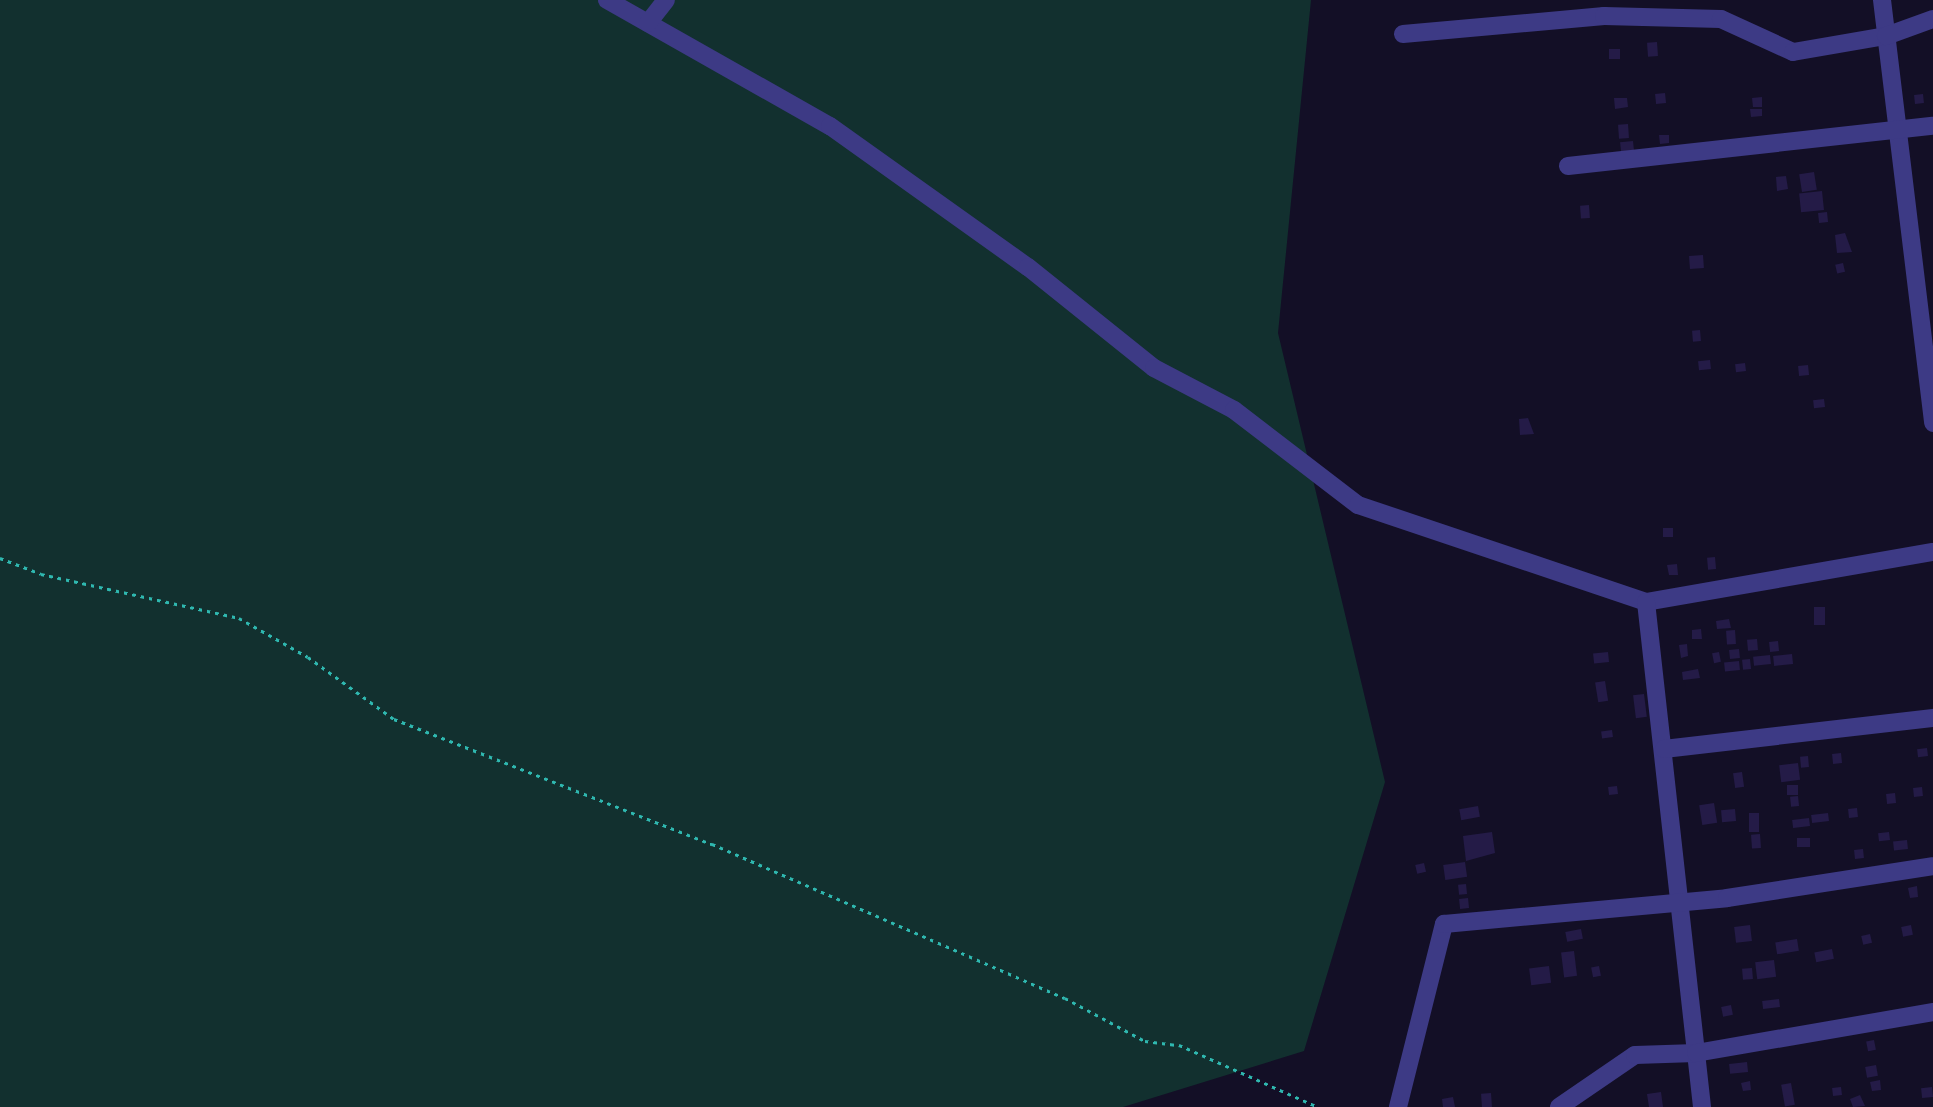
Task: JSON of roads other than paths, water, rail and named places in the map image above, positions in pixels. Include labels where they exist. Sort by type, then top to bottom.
[{"type":"street","points":[[607,0],[830,126],[1028,267],[1154,368],[1234,411],[1358,505],[1646,602],[1933,552]]},
{"type":"street","points":[[648,23],[666,0]]},
{"type":"street","points":[[1882,0],[1933,422]]},
{"type":"street","points":[[1403,34],[1604,16],[1721,19],[1793,52],[1886,36],[1933,19]]},
{"type":"street","points":[[1568,166],[1933,126]]},
{"type":"street","points":[[1646,602],[1664,749],[1676,901],[1702,1107]]},
{"type":"street","points":[[1664,749],[1933,719]]},
{"type":"street","points":[[1398,1107],[1444,924],[1676,901],[1933,866]]},
{"type":"street","points":[[1559,1107],[1634,1055],[1696,1053],[1933,1012]]}]
